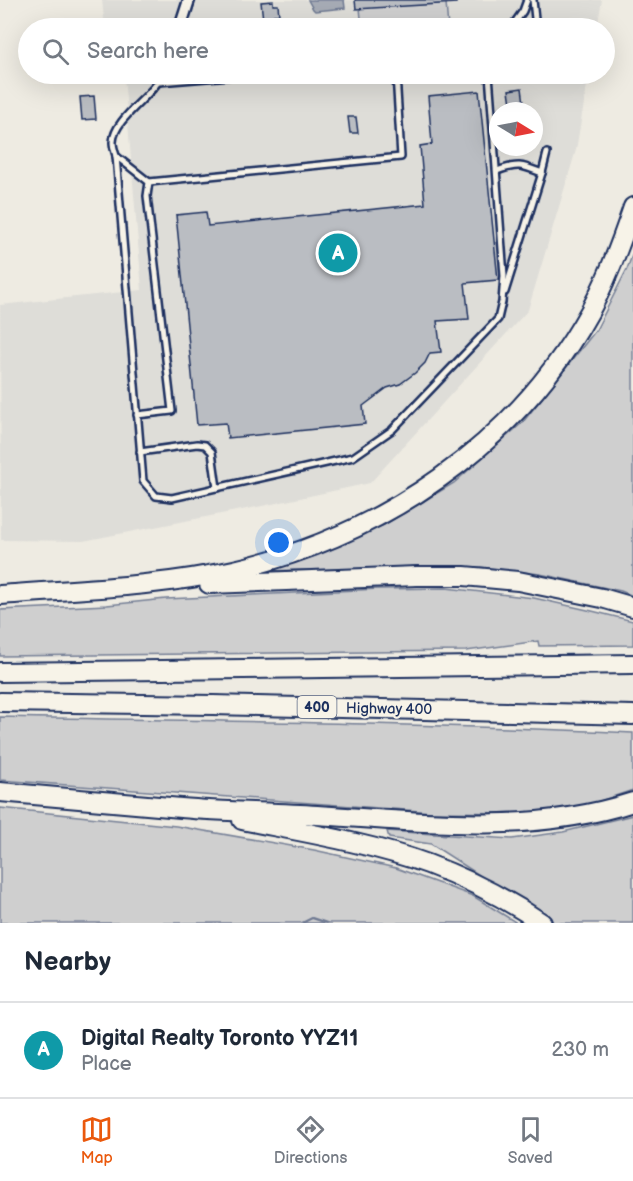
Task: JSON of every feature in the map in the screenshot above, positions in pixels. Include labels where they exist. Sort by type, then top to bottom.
[{"type":"highway","points":[[0,596],[133,585],[234,570],[322,543],[417,494],[465,461],[504,425],[544,381],[576,335],[602,289],[633,207]]},
{"type":"highway","points":[[133,585],[464,576],[518,581],[602,598],[633,607]]},
{"type":"highway","points":[[0,672],[633,664]]},
{"type":"highway","name":"Highway 400","points":[[0,702],[633,715]]},
{"type":"highway","points":[[0,792],[184,808],[482,824],[568,818],[606,811],[633,802]]},
{"type":"highway","points":[[184,808],[341,840],[426,864],[480,887],[542,923]]},
{"type":"street","points":[[183,18],[189,0]]},
{"type":"lane","points":[[518,18],[527,0]]},
{"type":"lane","points":[[533,0],[535,18]]},
{"type":"lane","points":[[157,84],[117,129],[113,142],[142,481],[156,496],[172,498],[353,457],[392,430],[498,319],[547,153]]},
{"type":"lane","points":[[116,156],[149,182],[400,157],[396,84]]},
{"type":"lane","points":[[490,84],[504,276],[502,302]]},
{"type":"lane","points":[[496,171],[523,165],[542,173]]},
{"type":"lane","points":[[137,415],[172,411],[147,196],[149,182]]},
{"type":"lane","points":[[140,452],[197,444],[205,446],[212,452],[217,488]]},
{"type":"shaded area","points":[[102,0],[602,0],[599,18],[104,18]]},
{"type":"shaded area","points":[[308,0],[344,0],[345,8],[315,11]]},
{"type":"shaded area","points":[[446,3],[447,18],[361,18],[360,8]]},
{"type":"shaded area","points":[[125,84],[587,84],[576,150],[528,310],[370,483],[83,541],[1,540],[0,305],[142,290]]},
{"type":"shaded area","points":[[633,253],[633,596],[621,591],[540,574],[480,567],[247,572],[313,554],[384,525],[454,483],[523,422],[596,330]]},
{"type":"shaded area","points":[[446,588],[534,598],[633,621],[633,645],[539,646],[538,641],[466,651],[0,656],[0,610],[107,605],[166,599]]},
{"type":"shaded area","points":[[0,717],[396,725],[633,733],[633,790],[588,805],[527,813],[433,812],[0,780]]},
{"type":"shaded area","points":[[0,808],[176,826],[314,850],[396,868],[473,896],[517,923],[0,923]]},
{"type":"shaded area","points":[[633,815],[633,923],[554,923],[431,844],[389,838],[387,831],[512,839],[563,832]]},
{"type":"building","points":[[355,0],[456,0],[456,3],[356,9]]},
{"type":"building","points":[[273,1],[273,5],[278,5],[279,15],[274,15],[275,18],[263,18],[261,2]]},
{"type":"building","points":[[522,88],[524,102],[511,102],[509,90]]},
{"type":"building","points":[[479,91],[498,280],[465,283],[469,319],[437,321],[441,352],[430,353],[425,363],[415,373],[400,384],[387,388],[363,406],[365,424],[228,438],[226,423],[197,425],[176,215],[206,212],[208,226],[425,204],[420,146],[432,144],[428,96]]},
{"type":"building","points":[[94,96],[96,119],[82,120],[80,97]]},
{"type":"building","points":[[348,117],[356,117],[358,133],[350,133]]},
{"type":"waterway","points":[[302,923],[312,918],[327,923]]},
{"type":"place","name":"Digital Realty Toronto YYZ11","points":[[338,253]]}]
